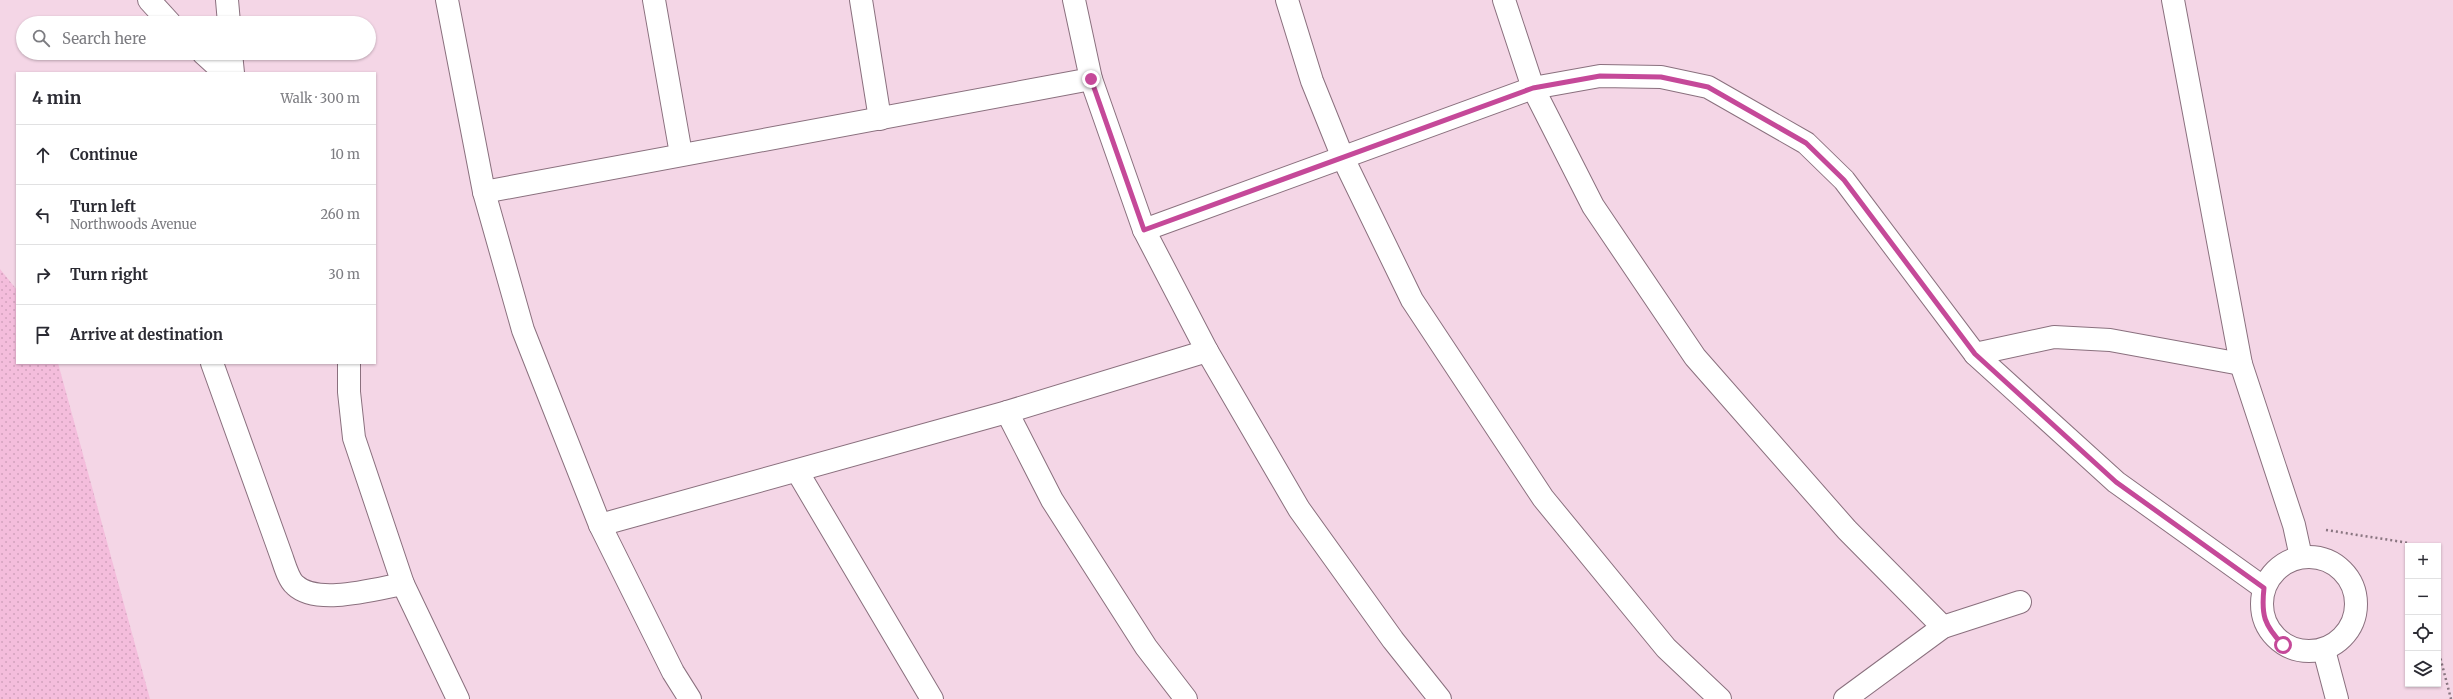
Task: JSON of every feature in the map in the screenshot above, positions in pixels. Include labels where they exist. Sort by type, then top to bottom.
[{"type":"street","points":[[149,0],[164,16]]},
{"type":"street","points":[[227,0],[228,16]]},
{"type":"street","points":[[447,0],[484,192],[523,330],[600,525],[672,672],[690,699]]},
{"type":"street","points":[[654,0],[681,154]]},
{"type":"street","points":[[861,0],[880,119]]},
{"type":"street","points":[[1074,0],[1091,79],[1144,230],[1208,351],[1299,508],[1393,640],[1440,699]]},
{"type":"street","points":[[1287,0],[1312,81],[1344,158],[1412,300],[1543,498],[1666,648],[1720,699]]},
{"type":"street","points":[[1504,0],[1533,88],[1592,206],[1695,357],[1846,530],[1943,627]]},
{"type":"street","points":[[2173,0],[2241,364],[2294,525],[2300,557]]},
{"type":"street","points":[[211,60],[224,72]]},
{"type":"street","points":[[232,60],[233,72]]},
{"type":"street","points":[[1144,230],[1533,88],[1600,76],[1661,77],[1708,87],[1806,143],[1844,180],[1975,354],[2116,482],[2264,588]]},
{"type":"street","points":[[484,192],[681,154],[880,119],[1091,79]]},
{"type":"street","points":[[1975,354],[2054,337],[2110,340],[2241,364]]},
{"type":"street","points":[[600,525],[1007,412],[1208,351]]},
{"type":"street","points":[[212,364],[281,555],[294,585],[308,593],[334,596],[403,584]]},
{"type":"street","points":[[349,364],[349,392],[354,438],[403,584],[458,699]]},
{"type":"street","points":[[1007,412],[1052,500],[1146,647],[1186,699]]},
{"type":"street","points":[[797,471],[932,699]]},
{"type":"street","points":[[2300,557],[2324,559],[2345,572],[2355,592],[2356,616],[2344,637],[2324,650],[2303,652],[2283,645],[2268,630],[2261,609],[2264,588],[2278,568],[2300,557]]},
{"type":"street","points":[[1845,699],[1943,627],[2020,602]]},
{"type":"street","points":[[2324,650],[2336,699]]},
{"type":"path","points":[[2294,525],[2409,543]]},
{"type":"path","points":[[2439,651],[2451,699]]},
{"type":"shaded area","points":[[0,269],[16,289],[16,364],[58,364],[150,699],[0,699]]},
{"type":"route","points":[[1091,79],[1144,230],[1533,88],[1600,76],[1661,77],[1708,87],[1806,143],[1844,180],[1914,276],[1975,354],[2116,482],[2264,588],[2261,609],[2268,630],[2283,645]]}]
